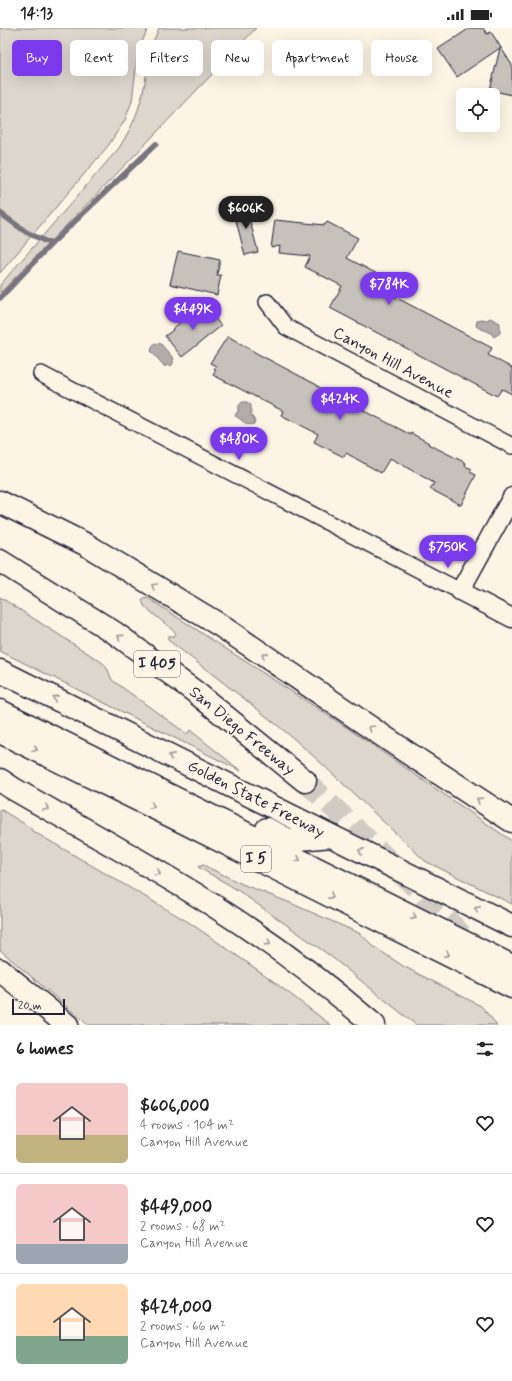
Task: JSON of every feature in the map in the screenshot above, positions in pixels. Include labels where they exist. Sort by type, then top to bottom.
[{"type":"highway","points":[[0,502],[85,544],[218,624],[408,753],[512,821]]},
{"type":"highway","name":"San Diego Freeway","points":[[0,561],[127,642],[194,691],[305,781]]},
{"type":"highway","name":"Golden State Freeway","points":[[0,671],[512,926]]},
{"type":"highway","points":[[0,696],[289,840],[331,836]]},
{"type":"highway","points":[[0,711],[512,966]]},
{"type":"highway","name":"I 5","points":[[0,732],[186,823],[512,987]]},
{"type":"highway","points":[[0,780],[211,904],[275,948],[347,1002],[374,1025]]},
{"type":"highway","points":[[0,970],[67,1025]]},
{"type":"street","name":"Canyon Hill Avenue","points":[[267,302],[286,327],[512,446]]},
{"type":"street","points":[[41,374],[512,618]]},
{"type":"street","points":[[460,591],[512,497]]},
{"type":"shaded area","points":[[0,28],[148,28],[143,40],[136,40],[136,68],[132,101],[125,120],[108,146],[0,273]]},
{"type":"shaded area","points":[[159,28],[256,28],[245,40],[211,40],[211,75],[0,293],[0,285],[119,148],[131,127],[138,109],[146,76],[203,76],[203,40],[154,40]]},
{"type":"shaded area","points":[[490,318],[500,323],[500,333],[494,337],[488,331],[476,326],[477,321],[480,319],[487,320]]},
{"type":"shaded area","points":[[160,343],[174,359],[171,366],[166,365],[165,367],[151,351],[153,345]]},
{"type":"shaded area","points":[[243,402],[247,402],[251,405],[251,415],[255,421],[254,424],[246,424],[235,416],[239,411],[239,405]]},
{"type":"shaded area","points":[[0,597],[103,663],[112,680],[187,734],[190,730],[241,771],[0,651]]},
{"type":"shaded area","points":[[148,598],[343,725],[512,841],[512,904],[425,861],[293,738],[168,640],[168,636],[174,636],[176,634],[145,607],[142,601]]},
{"type":"shaded area","points":[[0,809],[31,828],[31,830],[190,923],[265,975],[331,1025],[88,1025],[0,950]]},
{"type":"shaded area","points":[[203,865],[242,884],[288,902],[361,934],[373,946],[403,966],[481,1006],[497,1025],[416,1025],[329,955],[236,889],[198,867]]},
{"type":"building","points":[[470,28],[483,28],[487,34],[491,32],[512,65],[512,95],[500,92],[500,88],[490,88],[500,48],[457,77],[438,49]]},
{"type":"building","points":[[246,205],[258,252],[245,255],[233,209]]},
{"type":"building","points":[[275,220],[325,225],[327,222],[358,238],[347,258],[385,278],[380,289],[492,348],[488,355],[512,368],[512,394],[502,389],[497,396],[330,308],[342,286],[305,267],[310,256],[279,253],[280,246],[271,248]]},
{"type":"building","points":[[178,251],[220,260],[217,275],[221,275],[217,295],[170,284]]},
{"type":"building","points":[[204,304],[221,326],[182,357],[165,336]]},
{"type":"building","points":[[228,336],[317,386],[411,435],[411,433],[429,443],[428,444],[466,463],[465,466],[472,469],[470,472],[476,475],[461,505],[430,489],[434,483],[390,458],[381,473],[346,453],[344,457],[314,442],[318,434],[281,415],[283,411],[213,375],[216,370],[214,369],[216,366],[210,363]]},
{"type":"waterway","points":[[0,298],[51,244],[156,144]]},
{"type":"waterway","points":[[0,213],[26,232],[51,244]]},
{"type":"tunnel","points":[[305,781],[389,861],[470,944]]}]
